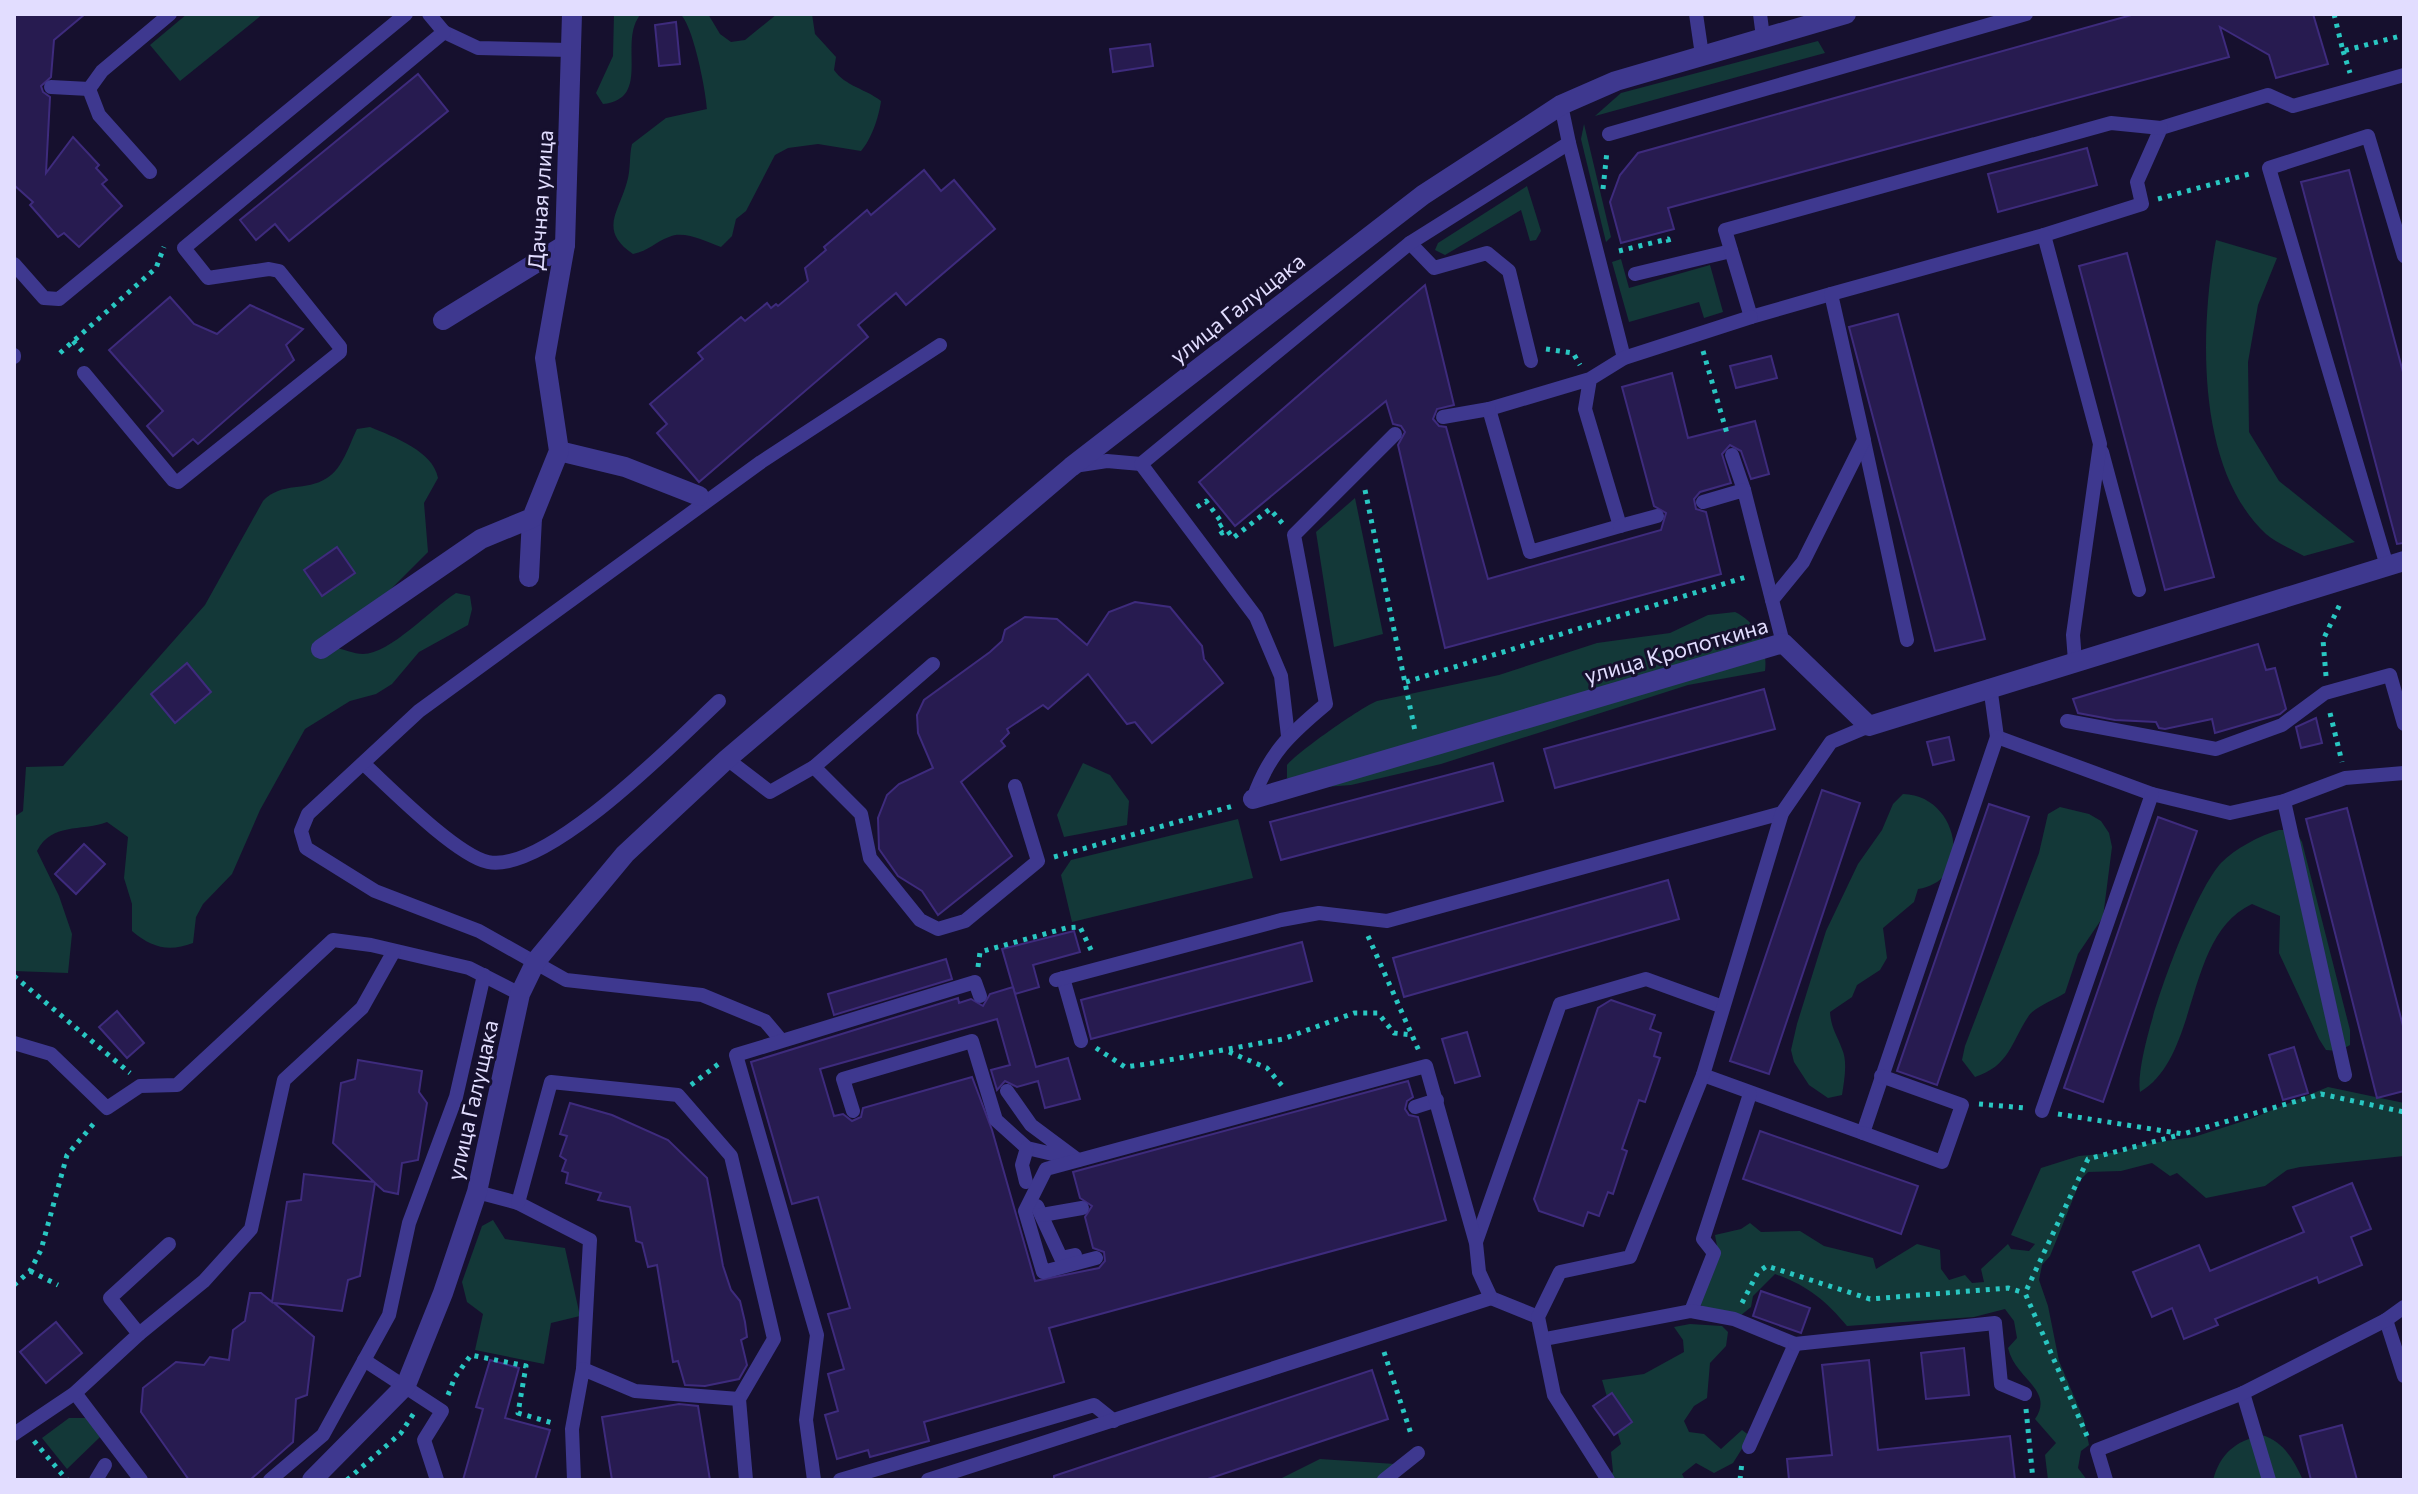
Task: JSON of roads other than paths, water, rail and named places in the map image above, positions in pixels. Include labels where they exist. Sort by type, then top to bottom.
[{"type":"street","name":"Дачная улица","points":[[559,451],[545,358],[565,245],[572,14]]},
{"type":"street","name":"улица Галущака","points":[[312,1480],[406,1385],[443,1293],[477,1192],[520,994],[536,961],[625,854],[727,759],[1071,467],[1423,195],[1561,105],[1616,81],[1846,14]]},
{"type":"street","points":[[443,320],[565,245]]},
{"type":"street","points":[[529,577],[532,518],[559,451],[625,467],[699,496]]},
{"type":"street","points":[[321,649],[481,539],[532,518]]},
{"type":"street","points":[[1869,726],[1990,686],[2396,564]]},
{"type":"street","name":"улица Кропоткина","points":[[1253,799],[1783,643],[1869,726]]},
{"type":"lane","points":[[89,89],[102,71],[170,14]]},
{"type":"lane","points":[[14,264],[44,298],[59,299],[406,14]]},
{"type":"lane","points":[[429,14],[444,32],[478,48],[571,50]]},
{"type":"lane","points":[[1696,14],[1702,55]]},
{"type":"lane","points":[[1760,14],[1763,37]]},
{"type":"lane","points":[[1609,134],[2018,15]]},
{"type":"lane","points":[[84,373],[173,480],[178,482],[340,352],[340,347],[279,271],[269,269],[208,278],[184,248],[444,32]]},
{"type":"lane","points":[[1751,317],[1725,230],[2111,123],[2161,128],[2268,95],[2293,106],[2404,75]]},
{"type":"lane","points":[[51,87],[89,89]]},
{"type":"lane","points":[[89,89],[99,115],[150,172]]},
{"type":"lane","points":[[1561,105],[1624,358]]},
{"type":"lane","points":[[1443,417],[1489,409],[1590,379],[1624,358],[1751,317],[2044,235],[2142,204],[2137,182],[2161,128]]},
{"type":"lane","points":[[2396,564],[2269,168],[2368,136],[2404,256]]},
{"type":"lane","points":[[1071,467],[1107,461],[1141,464],[1410,243],[1569,143]]},
{"type":"lane","points":[[2044,235],[2139,590]]},
{"type":"lane","points":[[1410,243],[1434,268],[1487,253],[1509,271],[1531,361]]},
{"type":"lane","points":[[1635,274],[1731,251]]},
{"type":"lane","points":[[1831,294],[1907,640]]},
{"type":"lane","points":[[781,1040],[765,1021],[702,995],[566,980],[479,931],[375,891],[306,848],[301,831],[308,814],[419,711],[749,471],[940,345]]},
{"type":"lane","points":[[1590,379],[1585,409],[1620,526]]},
{"type":"lane","points":[[1489,409],[1530,552],[1657,516]]},
{"type":"lane","points":[[1253,799],[1264,767],[1288,736],[1326,704],[1294,535],[1395,434]]},
{"type":"lane","points":[[1772,600],[1803,562],[1864,440]]},
{"type":"lane","points":[[2075,661],[2077,607],[2100,444]]},
{"type":"lane","points":[[1732,455],[1766,570],[1783,643]]},
{"type":"lane","points":[[1141,464],[1256,617],[1281,676],[1288,736]]},
{"type":"lane","points":[[1703,502],[1744,490]]},
{"type":"lane","points":[[727,759],[770,792],[814,767],[933,664]]},
{"type":"lane","points":[[2067,721],[2216,749],[2282,725],[2325,693],[2390,675],[2404,724]]},
{"type":"lane","points":[[1863,1133],[1997,737],[1990,686]]},
{"type":"lane","points":[[364,764],[465,851],[490,863],[533,854],[613,801],[719,701]]},
{"type":"lane","points":[[1608,1480],[1554,1395],[1545,1339],[1538,1317],[1560,1272],[1630,1257],[1703,1075],[1782,813],[1831,742],[1869,726]]},
{"type":"lane","points":[[1997,737],[2152,794],[2230,813],[2284,801],[2345,778],[2404,773]]},
{"type":"lane","points":[[814,767],[861,814],[870,858],[920,920],[938,929],[965,921],[1038,861],[1015,786]]},
{"type":"lane","points":[[2042,1111],[2152,794]]},
{"type":"lane","points":[[2284,801],[2345,1075]]},
{"type":"lane","points":[[1079,1034],[1060,979],[1281,920],[1319,913],[1387,921],[1782,813]]},
{"type":"lane","points":[[14,1043],[51,1054],[107,1108],[140,1086],[177,1085],[333,940],[469,968],[520,994]]},
{"type":"lane","points":[[15,1431],[75,1393],[139,1334],[204,1281],[251,1229],[284,1080],[362,1008],[394,951]]},
{"type":"lane","points":[[270,1480],[323,1435],[389,1315],[409,1223],[456,1097],[484,975]]},
{"type":"lane","points":[[1476,1243],[1560,1004],[1646,979],[1723,1007]]},
{"type":"lane","points":[[814,1480],[806,1420],[817,1335],[736,1055],[781,1040],[977,989]]},
{"type":"lane","points":[[853,1111],[843,1079],[972,1041],[996,1120],[1027,1148],[1078,1160]]},
{"type":"lane","points":[[1082,1208],[1040,1211],[1061,1258],[1095,1254],[1043,1272],[1025,1211],[1046,1169],[1426,1066],[1476,1243],[1479,1272],[1491,1298]]},
{"type":"lane","points":[[1703,1075],[1942,1162],[1962,1105],[1881,1076]]},
{"type":"lane","points":[[518,1203],[551,1082],[678,1095],[731,1156],[774,1339],[739,1399],[746,1480]]},
{"type":"lane","points":[[1007,1091],[1031,1125],[1078,1160]]},
{"type":"lane","points":[[1691,1311],[1714,1253],[1703,1239],[1750,1094]]},
{"type":"lane","points":[[1415,1107],[1437,1100]]},
{"type":"lane","points":[[1026,1182],[1022,1165],[1027,1148]]},
{"type":"lane","points":[[477,1192],[518,1203],[590,1240],[583,1369],[572,1429],[574,1480]]},
{"type":"lane","points":[[139,1334],[110,1298],[169,1244]]},
{"type":"lane","points":[[928,1480],[1491,1298],[1538,1317]]},
{"type":"lane","points":[[2106,1480],[2097,1450],[2243,1393],[2386,1320],[2404,1307]]},
{"type":"lane","points":[[1545,1339],[1691,1311],[1734,1319],[1795,1344],[1995,1323],[2001,1384],[2025,1394]]},
{"type":"lane","points":[[2386,1320],[2404,1376]]},
{"type":"lane","points":[[1749,1447],[1795,1344]]},
{"type":"lane","points":[[364,1360],[442,1411],[424,1440],[437,1480]]},
{"type":"lane","points":[[583,1369],[635,1391],[739,1399]]},
{"type":"lane","points":[[75,1393],[141,1480]]},
{"type":"lane","points":[[2243,1393],[2269,1480]]},
{"type":"lane","points":[[840,1480],[1094,1405],[1114,1421]]},
{"type":"lane","points":[[1384,1480],[1418,1453]]},
{"type":"lane","points":[[96,1480],[105,1465]]}]
